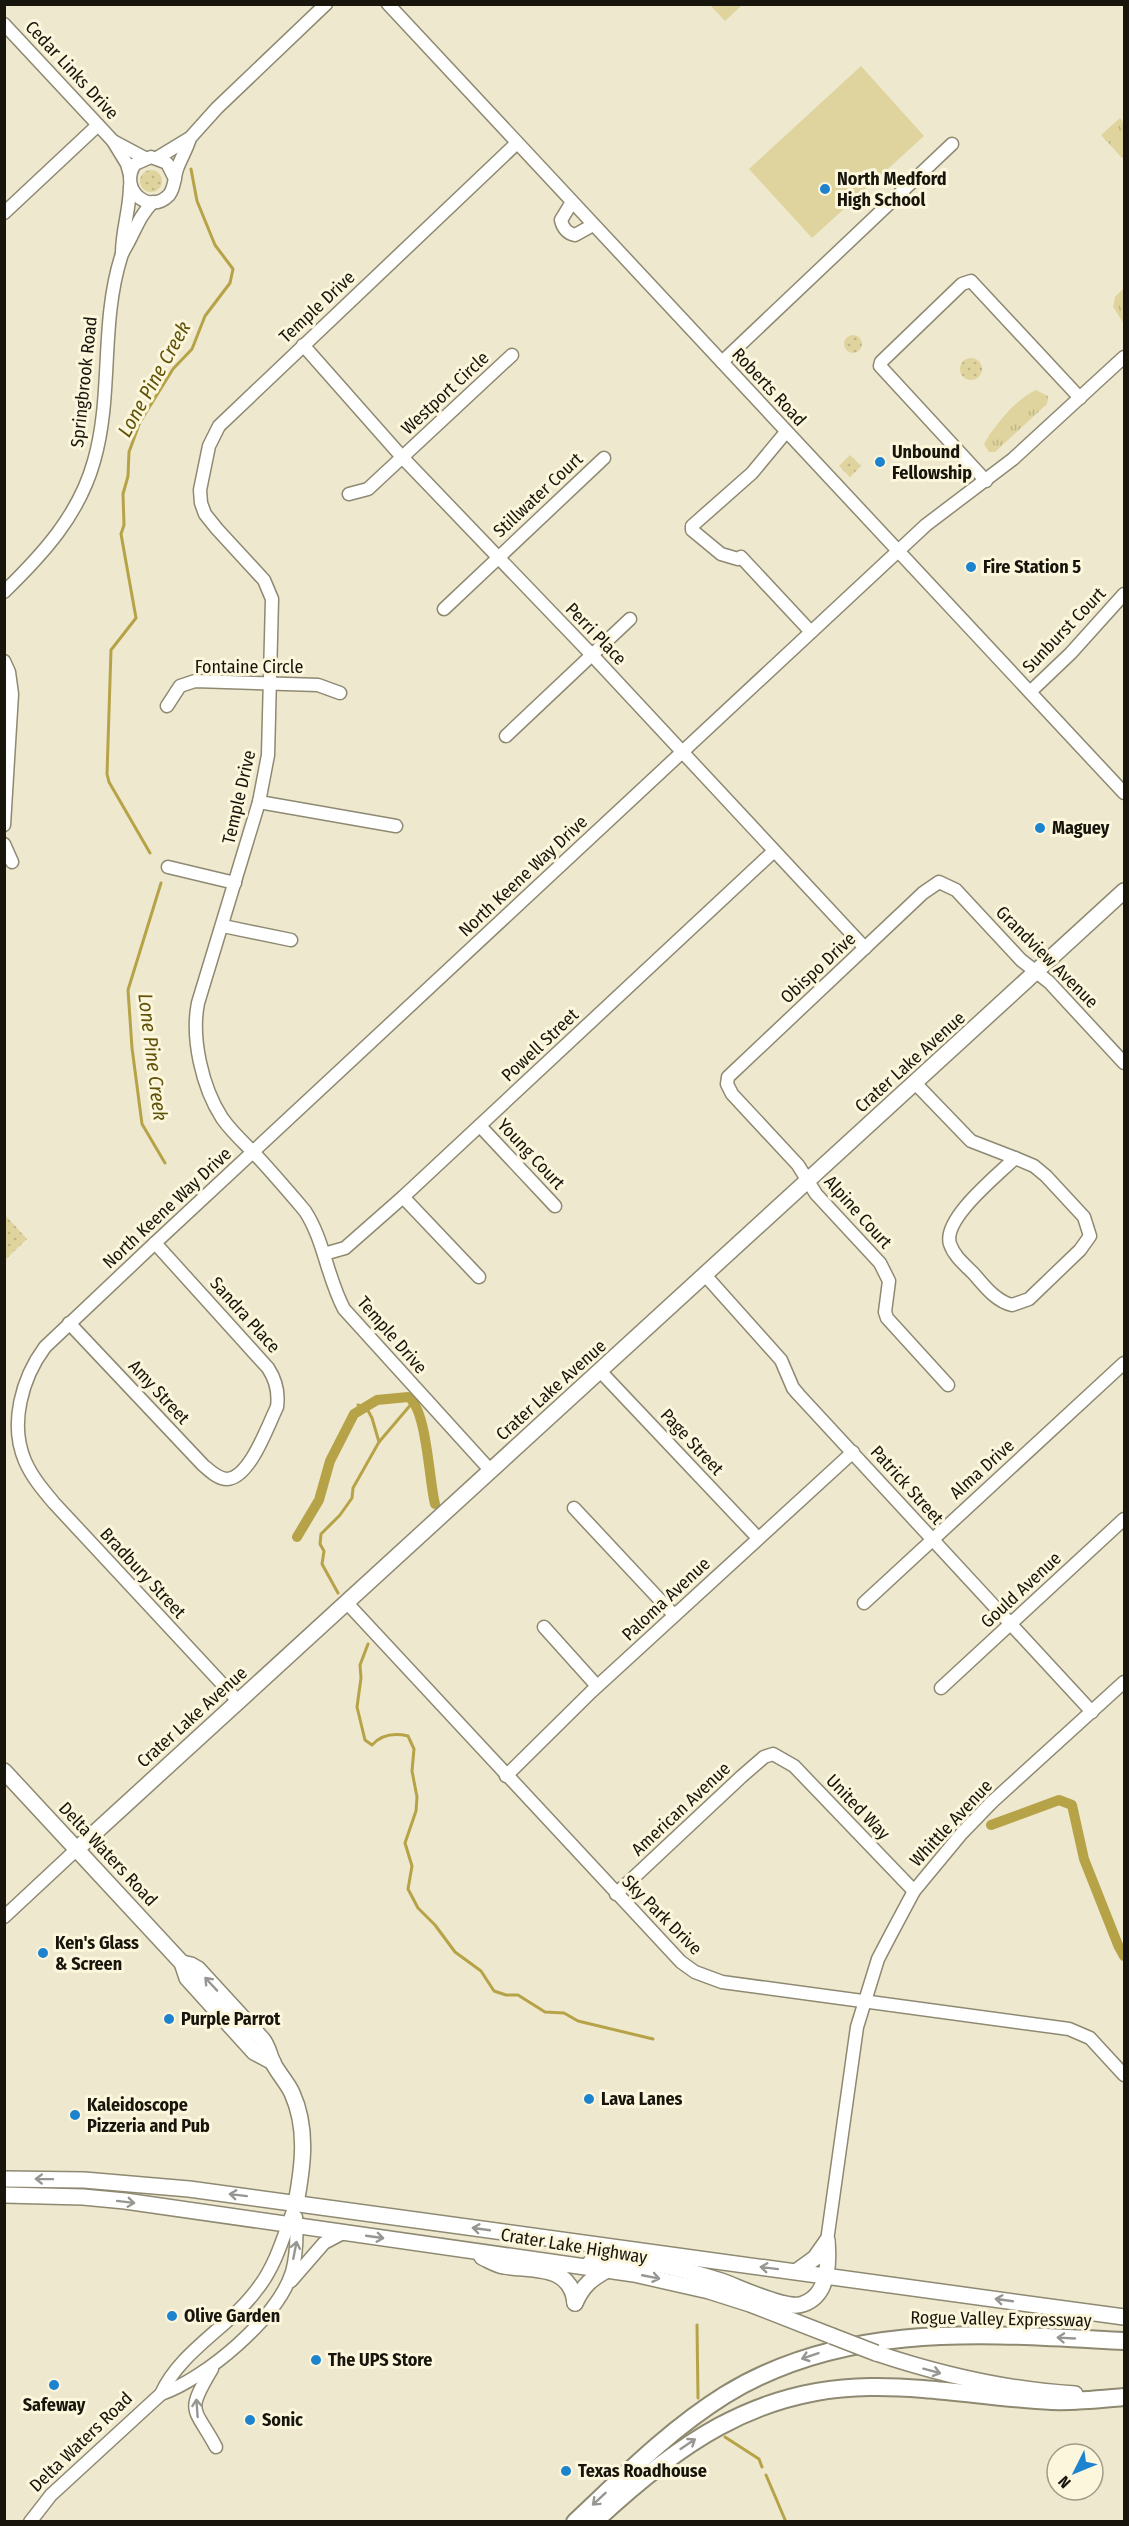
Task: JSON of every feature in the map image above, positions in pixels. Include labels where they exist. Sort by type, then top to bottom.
[{"type":"highway","name":"Rogue Valley Expressway","points":[[575,2522],[662,2441],[707,2407],[771,2371],[810,2356],[854,2344],[917,2336],[990,2335],[1125,2340]]},
{"type":"highway","points":[[594,2522],[654,2468],[725,2422],[772,2403],[807,2394],[871,2387],[1054,2401],[1125,2397]]},
{"type":"main road","name":"Crater Lake Avenue","points":[[77,1849],[1125,891]]},
{"type":"main road","name":"Delta Waters Road","points":[[4,1771],[182,1963],[198,1969],[270,2050],[273,2062],[286,2080],[300,2115],[303,2139],[302,2163],[296,2203]]},
{"type":"main road","name":"Crater Lake Highway","points":[[4,2179],[84,2180],[140,2184],[296,2203],[1125,2317]]},
{"type":"main road","name":"Crater Lake Highway","points":[[4,2195],[83,2197],[125,2201],[609,2270],[710,2291],[876,2353],[919,2367],[988,2384],[1057,2393],[1125,2397]]},
{"type":"main road","points":[[797,2271],[815,2258],[827,2241]]},
{"type":"main road","points":[[579,2265],[611,2259],[640,2262],[720,2281],[788,2305],[802,2305],[813,2299],[824,2284],[828,2261],[827,2241]]},
{"type":"main road","points":[[465,2250],[500,2265],[563,2276],[569,2283],[575,2303],[585,2285],[594,2276],[609,2270]]},
{"type":"street","points":[[190,138],[169,195],[153,202],[141,200],[130,181],[135,165],[190,138],[224,100],[326,4]]},
{"type":"street","name":"Roberts Road","points":[[388,4],[1125,793]]},
{"type":"street","name":"Cedar Links Drive","points":[[4,24],[113,141],[127,164],[130,181]]},
{"type":"street","points":[[4,213],[98,125]]},
{"type":"street","name":"Cedar Links Drive","points":[[113,141],[151,158]]},
{"type":"street","name":"Temple Drive","points":[[491,1471],[350,1318],[334,1288],[312,1222],[305,1211],[221,1116],[203,1070],[194,1022],[260,802],[268,755],[273,613],[269,588],[206,514],[200,490],[213,435],[229,416],[517,143]]},
{"type":"street","points":[[722,362],[952,144]]},
{"type":"street","points":[[151,158],[171,168],[175,179]]},
{"type":"street","name":"Springbrook Road","points":[[122,255],[122,236],[129,212],[130,181]]},
{"type":"street","name":"Springbrook Road","points":[[4,592],[33,564],[59,533],[80,496],[94,462],[102,422],[110,307],[122,255],[137,222],[153,202]]},
{"type":"street","points":[[572,202],[561,220],[562,226],[575,235],[593,225]]},
{"type":"street","points":[[986,481],[880,366],[881,362],[962,284],[971,281],[1080,398]]},
{"type":"street","name":"Perri Place","points":[[303,345],[402,457],[592,655],[865,948]]},
{"type":"street","name":"Westport Circle","points":[[349,494],[368,489],[512,355]]},
{"type":"street","name":"North Keene Way Drive","points":[[27,1464],[21,1446],[19,1420],[24,1384],[30,1369],[45,1347],[946,507],[986,481],[1013,459],[1125,357]]},
{"type":"street","points":[[786,432],[752,473],[692,526],[692,530],[721,554],[738,559],[741,557],[811,632]]},
{"type":"street","name":"Stillwater Court","points":[[444,609],[604,458]]},
{"type":"street","name":"Sunburst Court","points":[[1030,692],[1071,653],[1125,594]]},
{"type":"street","points":[[506,736],[630,619]]},
{"type":"street","points":[[4,661],[9,672],[12,694],[4,825]]},
{"type":"street","name":"Fontaine Circle","points":[[167,706],[180,686],[195,681],[318,685],[340,693]]},
{"type":"street","points":[[260,802],[396,826]]},
{"type":"street","points":[[4,844],[12,862]]},
{"type":"street","name":"Powell Street","points":[[324,1254],[345,1248],[403,1197],[774,851]]},
{"type":"street","points":[[168,867],[236,883]]},
{"type":"street","name":"Obispo Drive","points":[[727,1084],[728,1077],[733,1072],[923,893],[939,882]]},
{"type":"street","name":"Grandview Avenue","points":[[939,882],[956,890],[1021,960],[1049,982],[1125,1064]]},
{"type":"street","points":[[223,926],[291,940]]},
{"type":"street","points":[[915,1083],[953,1125],[971,1141],[1015,1158],[1035,1166],[1084,1217],[1090,1236],[1080,1250],[1029,1299],[1011,1305],[996,1297],[956,1256],[950,1244],[949,1235],[951,1226],[959,1214],[1015,1158]]},
{"type":"street","name":"Alpine Court","points":[[727,1084],[732,1094],[798,1166],[807,1182],[887,1273],[889,1287],[885,1312],[888,1318],[948,1385]]},
{"type":"street","name":"Young Court","points":[[480,1126],[555,1206]]},
{"type":"street","points":[[403,1197],[479,1277]]},
{"type":"street","name":"Sandra Place","points":[[155,1243],[268,1368],[274,1378],[278,1398],[277,1407],[250,1463],[242,1472],[227,1479]]},
{"type":"street","name":"Patrick Street","points":[[705,1275],[781,1360],[793,1388],[1092,1712]]},
{"type":"street","name":"Amy Street","points":[[69,1323],[203,1465],[220,1478],[227,1479]]},
{"type":"street","name":"Alma Drive","points":[[864,1603],[1125,1363]]},
{"type":"street","name":"Page Street","points":[[600,1371],[758,1538]]},
{"type":"street","name":"Paloma Avenue","points":[[506,1776],[597,1686],[853,1452]]},
{"type":"street","name":"Bradbury Street","points":[[27,1464],[38,1485],[238,1702]]},
{"type":"street","points":[[574,1508],[675,1615]]},
{"type":"street","name":"Gould Avenue","points":[[941,1688],[1125,1519]]},
{"type":"street","name":"Sky Park Drive","points":[[347,1603],[681,1962],[709,1978],[1069,2029],[1090,2038],[1125,2075]]},
{"type":"street","points":[[544,1627],[597,1686]]},
{"type":"street","name":"Whittle Avenue","points":[[827,2241],[857,2027],[863,2001],[878,1959],[914,1891],[938,1860],[992,1802],[1125,1682]]},
{"type":"street","name":"United Way","points":[[773,1754],[784,1758],[794,1766],[914,1891]]},
{"type":"street","name":"American Avenue","points":[[616,1894],[741,1777],[764,1757],[773,1754]]},
{"type":"street","name":"Crater Lake Avenue","points":[[4,1917],[77,1849]]},
{"type":"street","name":"Delta Waters Road","points":[[161,2394],[169,2375],[258,2289],[292,2226],[296,2203]]},
{"type":"street","name":"Delta Waters Road","points":[[30,2522],[51,2495],[161,2394],[181,2387],[213,2367],[258,2323],[283,2291],[292,2271],[297,2239],[292,2226]]},
{"type":"street","points":[[283,2291],[316,2250],[330,2239],[343,2233]]},
{"type":"street","points":[[213,2367],[196,2397],[195,2408],[198,2420],[216,2447]]},
{"type":"green space","points":[[710,5],[742,5],[725,21]]},
{"type":"green space","points":[[861,66],[924,136],[812,238],[749,169]]},
{"type":"green space","points":[[1120,118],[1124,123],[1124,155],[1122,158],[1101,135]]},
{"type":"green space","points":[[151,170],[159,173],[162,181],[159,189],[151,192],[143,189],[140,181],[143,173]]},
{"type":"green space","points":[[1124,288],[1124,324],[1113,307],[1115,297]]},
{"type":"green space","points":[[853,335],[859,338],[862,344],[859,350],[853,353],[847,350],[844,344],[847,338]]},
{"type":"green space","points":[[971,358],[979,361],[982,369],[979,377],[971,380],[963,377],[960,369],[963,361]]},
{"type":"green space","points":[[1036,390],[1048,396],[1047,404],[995,452],[989,452],[984,444],[993,430],[1021,399]]},
{"type":"green space","points":[[850,455],[861,466],[850,477],[839,466]]},
{"type":"green space","points":[[5,1215],[27,1239],[5,1260]]},
{"type":"waterway","name":"Lone Pine Creek","points":[[150,853],[109,782],[107,774],[111,650],[136,618],[121,534],[124,525],[123,494],[128,476],[129,452],[140,422],[173,369],[192,349],[205,316],[230,283],[233,269],[215,245],[197,201],[191,169]]},
{"type":"waterway","name":"Lone Pine Creek","points":[[161,883],[128,990],[132,1048],[142,1124],[165,1163]]},
{"type":"waterway","name":"Lone Pine Creek","points":[[297,1537],[319,1500],[330,1461],[354,1414],[377,1400],[408,1397],[414,1404],[423,1430],[435,1504]]},
{"type":"waterway","name":"Lone Pine Creek","points":[[379,1442],[413,1402]]},
{"type":"waterway","name":"Lone Pine Creek","points":[[338,1593],[322,1564],[324,1551],[320,1544],[321,1534],[340,1515],[352,1498],[353,1488],[379,1442],[366,1407],[358,1405]]},
{"type":"waterway","name":"Lone Pine Creek","points":[[368,1644],[360,1665],[361,1678],[357,1707],[365,1740],[372,1745],[384,1737],[403,1735],[408,1736],[414,1749],[412,1771],[417,1797],[416,1811],[405,1843],[412,1866],[408,1889],[418,1908],[435,1925],[455,1952],[481,1971],[494,1991],[506,1995],[518,1995],[545,2012],[564,2013],[578,2021],[653,2039]]},
{"type":"waterway","points":[[991,1825],[1059,1800],[1072,1805],[1084,1859],[1124,1956]]},
{"type":"waterway","name":"Lone Pine Creek","points":[[697,2325],[698,2398]]},
{"type":"waterway","name":"Lone Pine Creek","points":[[725,2437],[759,2459],[762,2467]]},
{"type":"waterway","name":"Lone Pine Creek","points":[[766,2475],[786,2522]]},
{"type":"place","name":"North Medford High School","points":[[825,189]]},
{"type":"place","name":"Unbound Fellowship","points":[[880,462]]},
{"type":"place","name":"Fire Station 5","points":[[971,567]]},
{"type":"place","name":"Maguey","points":[[1040,828]]},
{"type":"place","name":"Ken's Glass & Screen","points":[[43,1953]]},
{"type":"place","name":"Purple Parrot","points":[[169,2019]]},
{"type":"place","name":"Lava Lanes","points":[[589,2099]]},
{"type":"place","name":"Kaleidoscope Pizzeria and Pub","points":[[75,2115]]},
{"type":"place","name":"Olive Garden","points":[[172,2316]]},
{"type":"place","name":"The UPS Store","points":[[316,2360]]},
{"type":"place","name":"Safeway","points":[[54,2385]]},
{"type":"place","name":"Sonic","points":[[250,2420]]},
{"type":"place","name":"Texas Roadhouse","points":[[566,2471]]}]
